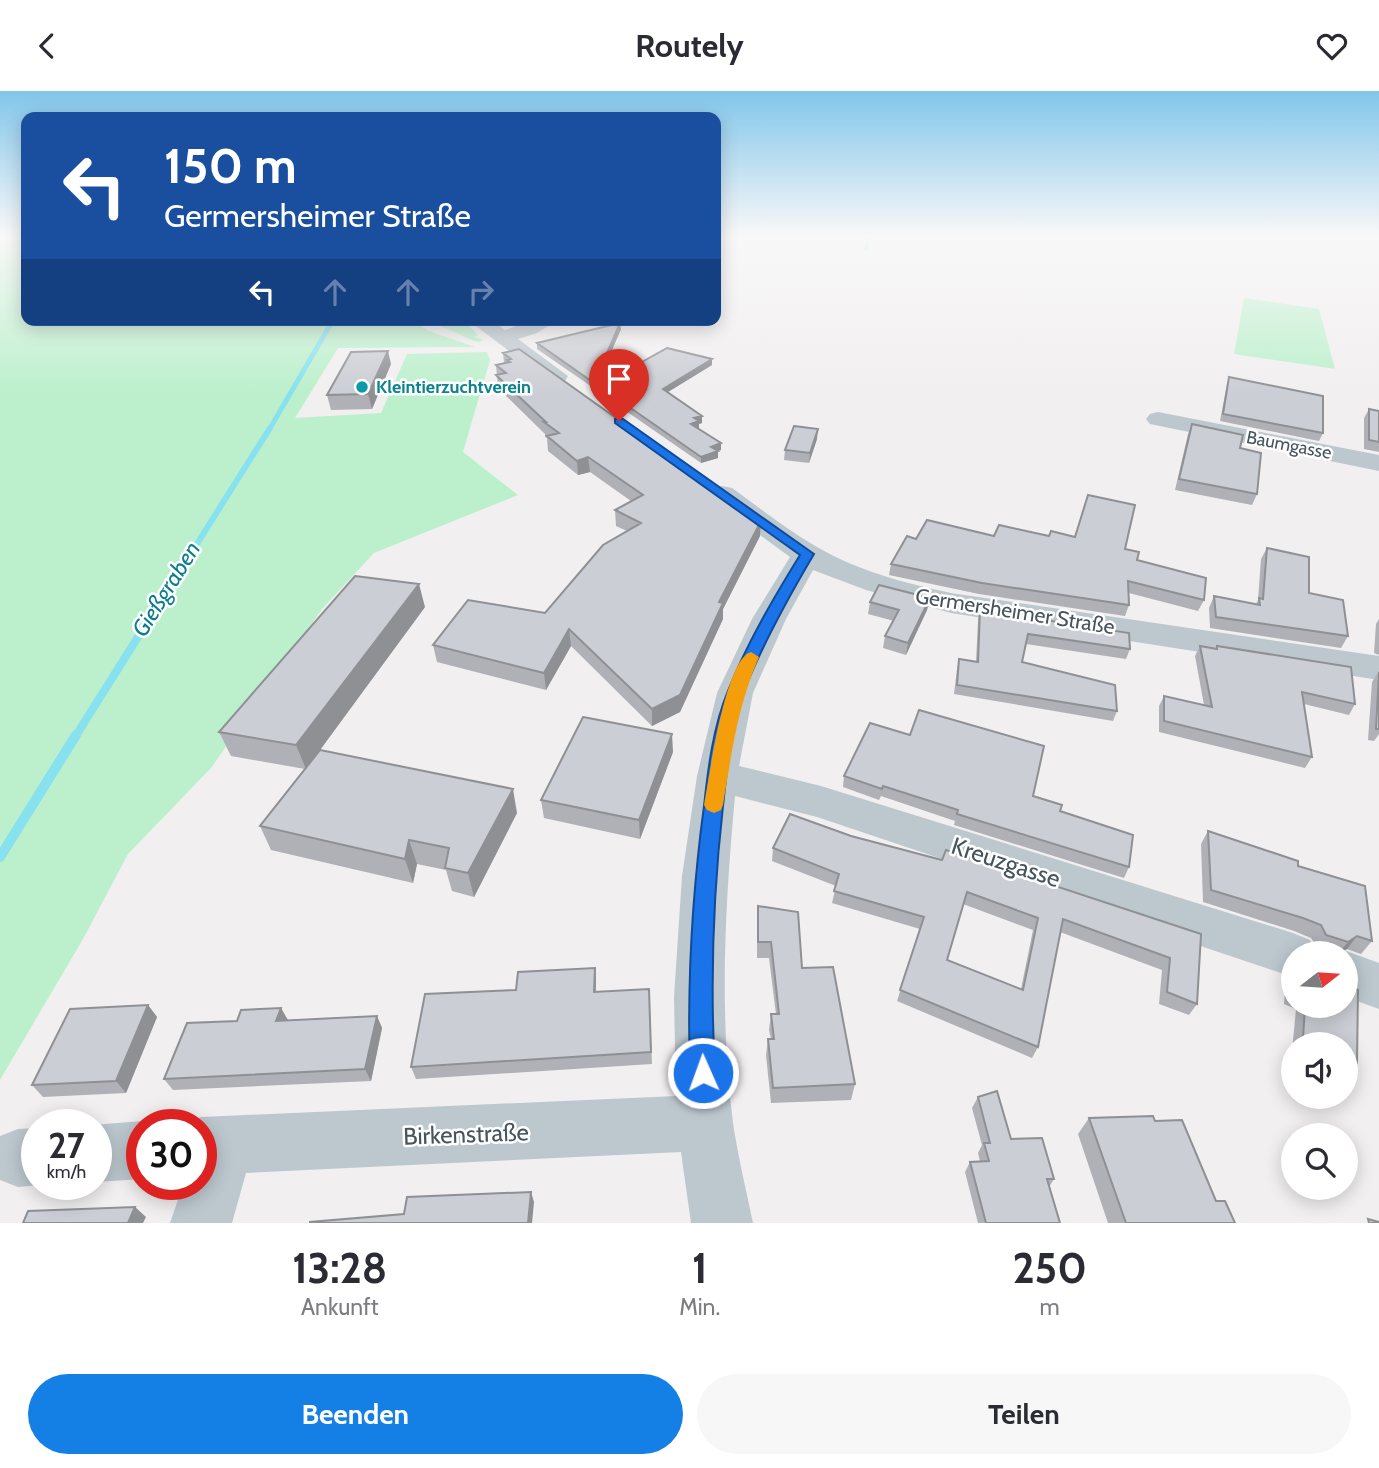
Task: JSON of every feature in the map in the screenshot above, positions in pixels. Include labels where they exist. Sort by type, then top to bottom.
[{"type":"street","points":[[486,326],[574,389]]},
{"type":"street","points":[[502,337],[536,326]]},
{"type":"street","name":"Baumgasse","points":[[1158,419],[1379,463]]},
{"type":"street","name":"Germersheimer Straße","points":[[698,477],[807,554],[876,584],[951,603],[1379,668]]},
{"type":"street","points":[[722,1223],[705,1123],[699,997],[705,876],[717,776],[735,693],[769,619],[807,554]]},
{"type":"street","name":"Kreuzgasse","points":[[717,776],[821,802],[1281,951]]},
{"type":"street","points":[[1358,978],[1379,986]]},
{"type":"street","name":"Birkenstraße","points":[[217,1145],[705,1123]]},
{"type":"street","name":"Birkenstraße","points":[[201,1223],[205,1200]]},
{"type":"green space","points":[[0,288],[21,288],[21,326],[421,326],[475,347],[338,348],[295,418],[381,413],[407,354],[487,352],[490,360],[463,452],[518,495],[374,553],[322,609],[211,768],[128,854],[83,939],[0,1080]]},
{"type":"green space","points":[[1244,298],[1319,309],[1335,369],[1234,354]]},
{"type":"green space","points":[[440,326],[469,326],[478,335],[474,337],[483,339],[480,342]]},
{"type":"building","points":[[608,326],[619,326],[594,383],[537,343]]},
{"type":"building","points":[[667,348],[712,359],[663,389],[702,416],[694,418],[699,421],[691,424],[721,443],[711,447],[718,451],[701,457],[599,386]]},
{"type":"building","points":[[519,349],[761,521],[719,602],[723,603],[680,695],[652,709],[569,629],[544,673],[433,645],[468,600],[545,613],[603,545],[641,523],[615,510],[643,495],[588,457],[577,461],[547,436],[559,433],[496,375],[506,373],[496,365],[510,362],[507,360],[511,359],[503,353]]},
{"type":"building","points":[[388,351],[368,394],[327,395],[351,352]]},
{"type":"building","points":[[1229,377],[1323,396],[1323,433],[1223,414]]},
{"type":"building","points":[[1369,409],[1379,411],[1379,442],[1369,440]]},
{"type":"building","points":[[1192,424],[1243,435],[1240,448],[1261,453],[1257,494],[1179,479]]},
{"type":"building","points":[[794,426],[818,429],[810,453],[785,450]]},
{"type":"building","points":[[1088,495],[1135,505],[1125,549],[1139,552],[1137,560],[1206,578],[1204,600],[1128,581],[1129,605],[982,583],[891,564],[907,536],[916,539],[927,520],[994,536],[999,525],[1049,536],[1051,531],[1075,537]]},
{"type":"building","points":[[1267,548],[1309,557],[1309,593],[1343,600],[1348,636],[1216,617],[1214,596],[1260,605],[1259,598],[1263,599]]},
{"type":"building","points":[[355,576],[419,584],[296,745],[219,732]]},
{"type":"building","points":[[879,585],[930,598],[908,643],[885,636],[899,610],[870,602]]},
{"type":"building","points":[[980,610],[1129,633],[1130,649],[1028,634],[1022,662],[1115,685],[1117,711],[957,685],[959,659],[978,662]]},
{"type":"building","points":[[1200,646],[1217,649],[1217,646],[1351,667],[1355,704],[1302,692],[1312,757],[1164,721],[1164,696],[1212,707]]},
{"type":"building","points":[[1379,672],[1379,729],[1376,729]]},
{"type":"building","points":[[919,710],[1044,746],[1033,796],[1062,805],[1060,811],[1133,835],[1129,867],[957,814],[958,810],[883,786],[882,789],[844,776],[870,723],[910,735]]},
{"type":"building","points":[[583,717],[672,734],[639,820],[541,800]]},
{"type":"building","points":[[320,750],[513,789],[468,873],[445,868],[449,848],[409,840],[405,859],[260,826]]},
{"type":"building","points":[[790,814],[851,836],[942,860],[946,850],[1201,934],[1197,1004],[1167,992],[1170,958],[1063,919],[1038,1047],[900,990],[924,917],[834,891],[839,874],[773,848]],"holes":[[[967,892],[1038,918],[1023,990],[947,960]]]},
{"type":"building","points":[[1208,831],[1298,861],[1298,866],[1365,886],[1372,941],[1357,936],[1345,941],[1326,935],[1321,925],[1303,918],[1211,890]]},
{"type":"building","points":[[758,906],[798,912],[802,968],[833,967],[855,1084],[773,1088],[768,1039],[774,1039],[771,1014],[779,1014],[771,942],[758,942]]},
{"type":"building","points":[[595,968],[594,992],[649,989],[651,1052],[411,1067],[425,994],[516,990],[518,972]]},
{"type":"building","points":[[148,1005],[116,1081],[32,1085],[70,1009]]},
{"type":"building","points":[[281,1008],[276,1021],[377,1016],[365,1069],[164,1079],[187,1023],[237,1021],[241,1010]]},
{"type":"building","points":[[1304,1019],[1358,1019],[1357,1032],[1303,1032]]},
{"type":"building","points":[[997,1091],[1011,1139],[1042,1138],[1054,1179],[1047,1179],[1060,1223],[986,1223],[970,1162],[989,1161],[984,1143],[990,1143],[978,1097]]},
{"type":"building","points":[[1153,1116],[1155,1121],[1182,1120],[1216,1201],[1225,1201],[1235,1223],[1126,1223],[1089,1118]]},
{"type":"building","points":[[531,1192],[528,1223],[310,1223],[404,1214],[407,1197]]},
{"type":"building","points":[[135,1207],[128,1223],[23,1223],[28,1211]]},
{"type":"waterway","name":"Gießgraben","points":[[269,430],[330,326]]},
{"type":"waterway","name":"Gießgraben","points":[[183,566],[270,428]]},
{"type":"waterway","name":"Gießgraben","points":[[75,737],[184,564]]},
{"type":"waterway","name":"Gießgraben","points":[[0,857],[76,735]]},
{"type":"slow traffic","points":[[714,805],[717,776],[735,693],[751,657]]},
{"type":"place","name":"Kleintierzuchtverein","points":[[362,387]]},
{"type":"route","points":[[619,421],[807,554],[769,619],[735,693],[727,726],[717,776],[705,876],[699,997],[703,1073]]}]
